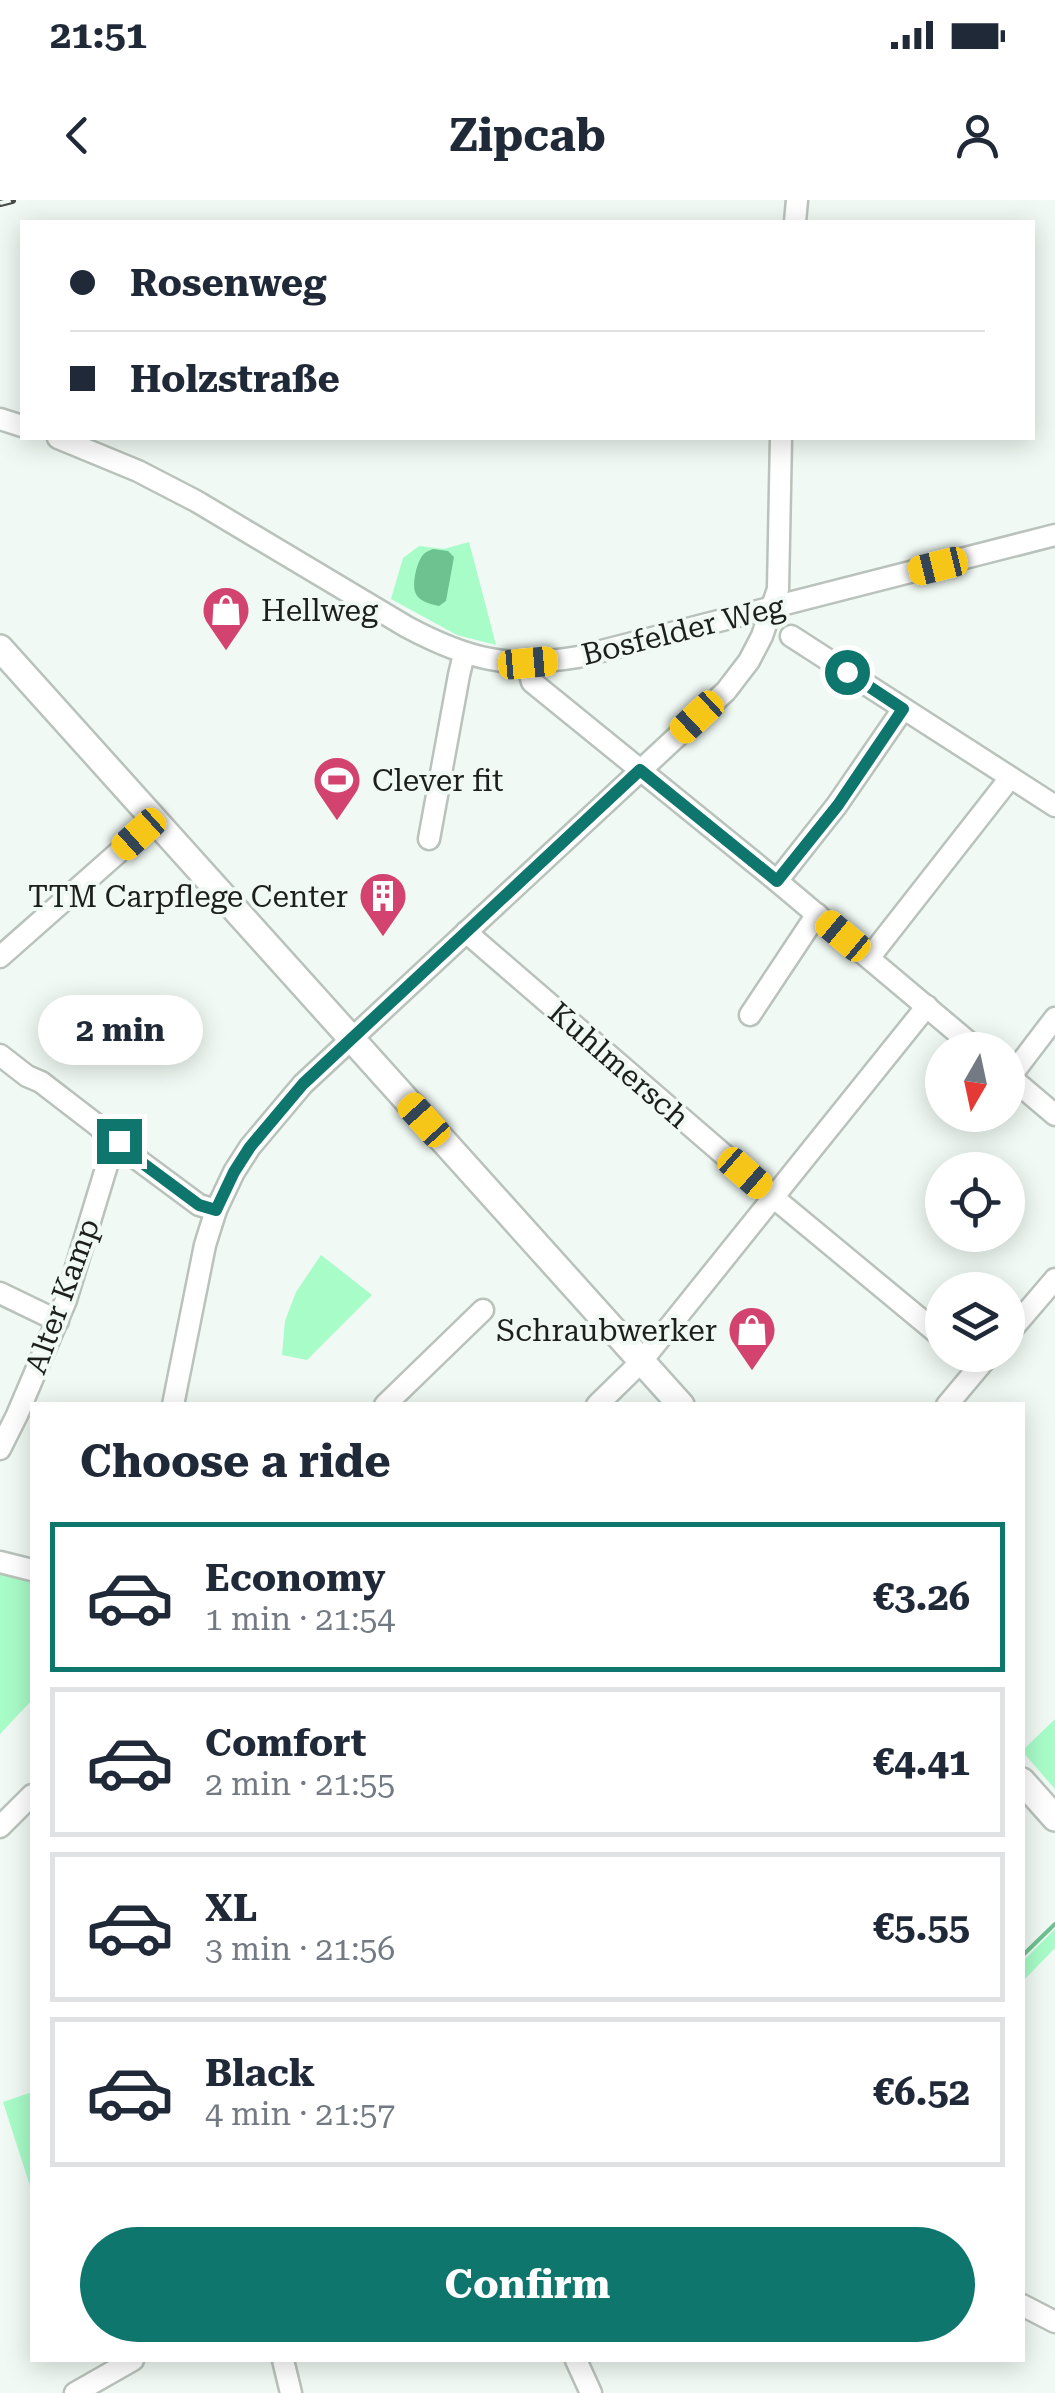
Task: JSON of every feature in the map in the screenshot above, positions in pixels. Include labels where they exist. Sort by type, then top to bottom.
[{"type":"main road","points":[[0,648],[678,1402]]},
{"type":"main road","points":[[1025,1784],[1055,1818]]},
{"type":"street","name":"Bosfelder Weg","points":[[63,440],[138,471],[196,501],[407,627],[464,654],[490,660],[528,663],[578,657],[1052,543]]},
{"type":"street","points":[[174,1402],[216,1210],[234,1172],[271,1120],[303,1084],[726,691],[749,661],[778,589],[781,440]]},
{"type":"street","points":[[792,636],[1055,806]]},
{"type":"street","points":[[429,839],[464,654]]},
{"type":"street","points":[[528,663],[532,682],[957,1032]]},
{"type":"street","points":[[777,881],[838,805],[903,709]]},
{"type":"street","points":[[870,958],[1010,778]]},
{"type":"street","points":[[0,957],[154,820]]},
{"type":"street","points":[[750,1015],[817,914]]},
{"type":"street","name":"Kuhlmersch","points":[[466,932],[773,1198],[925,1323]]},
{"type":"street","points":[[600,1402],[642,1362],[927,1006]]},
{"type":"street","points":[[1025,1056],[1055,1018]]},
{"type":"street","points":[[0,1055],[41,1082],[199,1205],[216,1210]]},
{"type":"street","points":[[1025,1090],[1055,1115]]},
{"type":"street","name":"Alter Kamp","points":[[0,1448],[66,1300],[111,1152],[119,1141]]},
{"type":"street","points":[[1025,1314],[1055,1279]]},
{"type":"street","points":[[0,1293],[58,1320]]},
{"type":"street","points":[[387,1402],[483,1310]]},
{"type":"street","points":[[950,1402],[969,1372]]},
{"type":"street","points":[[0,1562],[30,1570]]},
{"type":"street","points":[[0,1828],[30,1797]]},
{"type":"street","points":[[1025,2306],[1055,2322]]},
{"type":"street","points":[[75,2393],[129,2362]]},
{"type":"street","points":[[283,2362],[291,2393]]},
{"type":"street","points":[[577,2362],[591,2393]]},
{"type":"shaded area","points":[[469,542],[496,645],[457,635],[391,599],[403,558],[419,546],[444,549]]},
{"type":"shaded area","points":[[433,549],[448,551],[454,557],[446,601],[439,606],[420,599],[415,590],[420,561]]},
{"type":"shaded area","points":[[321,1255],[372,1295],[307,1360],[282,1355],[285,1321],[296,1292]]},
{"type":"shaded area","points":[[0,1572],[30,1577],[30,1702],[0,1734]]},
{"type":"shaded area","points":[[1055,1719],[1055,1789],[1025,1754],[1025,1748]]},
{"type":"shaded area","points":[[1055,1929],[1055,1948],[1025,1979],[1025,1959]]},
{"type":"shaded area","points":[[30,2093],[30,2186],[3,2102]]},
{"type":"waterway","points":[[1025,1953],[1055,1924]]},
{"type":"railway","points":[[0,203],[12,200]]},
{"type":"place","name":"Hellweg","points":[[226,652]]},
{"type":"place","name":"Clever fit","points":[[337,822]]},
{"type":"place","name":"TTM Carpflege Center","points":[[383,938]]},
{"type":"place","name":"Schraubwerker","points":[[752,1372]]},
{"type":"route","points":[[119,1141],[199,1205],[216,1210],[250,1147],[303,1084],[640,770],[777,881],[838,805],[903,709],[847,672]]}]
